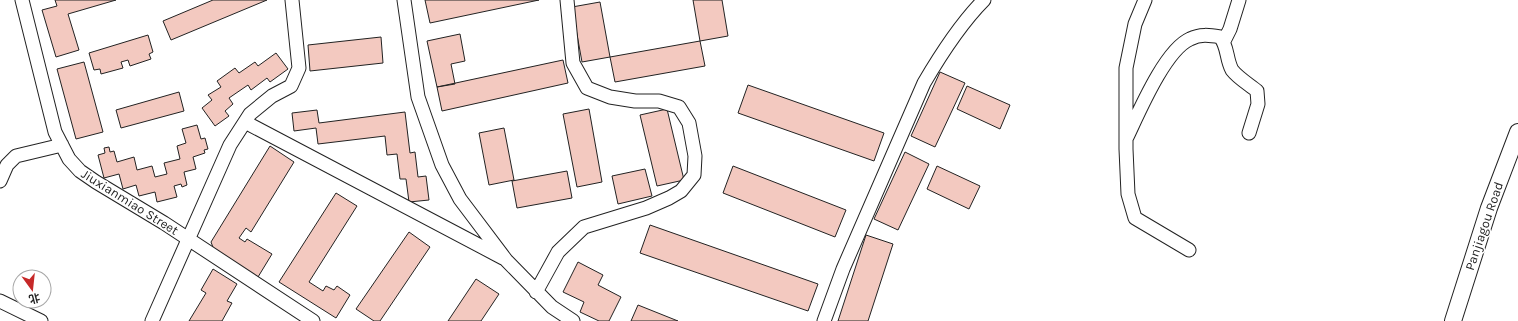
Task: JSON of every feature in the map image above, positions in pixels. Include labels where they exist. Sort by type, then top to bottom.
[{"type":"street","name":"Jiuxianmiao Street","points":[[22,0],[55,132],[69,159],[80,171],[189,239],[313,321]]},
{"type":"street","points":[[152,321],[230,145],[250,114],[272,96],[291,86],[299,68],[292,0]]},
{"type":"street","points":[[404,0],[418,97],[442,165],[460,199],[506,260],[552,307],[573,321]]},
{"type":"street","points":[[536,292],[558,252],[584,227],[646,208],[669,198],[681,191],[694,175],[694,156],[689,123],[679,107],[659,101],[635,101],[610,97],[587,88],[573,63],[567,0]]},
{"type":"street","points":[[824,321],[843,269],[924,83],[939,58],[972,12],[984,0]]},
{"type":"street","points":[[1145,0],[1135,24],[1126,68],[1128,194],[1135,218],[1189,250]]},
{"type":"street","points":[[1240,0],[1230,29],[1224,41],[1227,58],[1233,71],[1257,92],[1258,104],[1249,132]]},
{"type":"street","points":[[1126,140],[1161,70],[1178,48],[1189,39],[1203,34],[1220,37],[1224,41]]},
{"type":"street","points":[[245,122],[506,260]]},
{"type":"street","name":"Panjiagou Road","points":[[1453,321],[1489,208],[1518,132]]},
{"type":"street","points":[[0,181],[7,165],[16,156],[62,145]]},
{"type":"street","points":[[0,300],[41,321]]},
{"type":"building","points":[[55,0],[116,0],[68,14],[79,50],[56,57],[42,10],[57,6]]},
{"type":"building","points":[[213,0],[267,0],[171,40],[163,21]]},
{"type":"building","points":[[425,0],[539,0],[430,23]]},
{"type":"building","points":[[693,0],[722,0],[728,36],[700,41]]},
{"type":"building","points":[[600,2],[610,57],[582,62],[572,7]]},
{"type":"building","points":[[460,34],[465,61],[451,64],[455,84],[437,87],[427,41]]},
{"type":"building","points":[[148,35],[153,52],[149,54],[151,59],[130,66],[128,60],[121,62],[123,68],[101,74],[100,69],[94,70],[89,53]]},
{"type":"building","points":[[381,37],[383,63],[310,71],[308,45]]},
{"type":"building","points":[[700,41],[705,66],[615,82],[610,57]]},
{"type":"building","points":[[276,53],[288,69],[270,82],[267,78],[251,90],[248,85],[229,98],[233,104],[225,111],[229,116],[215,126],[202,108],[212,100],[208,95],[221,87],[217,81],[235,68],[239,73],[255,62],[258,66]]},
{"type":"building","points":[[563,60],[568,83],[442,111],[437,87]]},
{"type":"building","points":[[84,62],[103,132],[76,139],[57,69]]},
{"type":"building","points":[[940,72],[965,83],[935,147],[911,136]]},
{"type":"building","points":[[748,85],[884,133],[874,161],[738,113]]},
{"type":"building","points":[[967,86],[1010,105],[1000,129],[957,109]]},
{"type":"building","points":[[179,92],[184,111],[121,128],[116,110]]},
{"type":"building","points":[[589,109],[602,182],[577,187],[563,114]]},
{"type":"building","points":[[667,109],[684,180],[657,186],[640,115]]},
{"type":"building","points":[[317,110],[319,123],[405,112],[410,153],[415,152],[418,177],[426,176],[429,200],[409,202],[406,179],[400,179],[397,154],[387,155],[385,136],[318,144],[316,128],[294,131],[292,113]]},
{"type":"building","points":[[197,125],[201,139],[205,138],[208,149],[204,150],[205,153],[193,157],[196,169],[184,172],[187,185],[182,187],[181,184],[174,186],[177,197],[157,202],[155,192],[139,196],[136,185],[123,189],[119,174],[104,178],[98,155],[105,153],[104,148],[109,147],[110,152],[114,151],[117,162],[134,157],[137,170],[152,166],[155,177],[167,174],[164,163],[180,159],[177,146],[186,143],[182,129]]},
{"type":"building","points":[[504,128],[514,180],[489,185],[479,133]]},
{"type":"building","points":[[270,146],[294,162],[251,232],[246,228],[239,238],[245,242],[247,239],[272,254],[258,277],[214,250],[211,242]]},
{"type":"building","points":[[905,152],[929,164],[898,230],[874,219]]},
{"type":"building","points":[[733,166],[846,210],[835,237],[723,193]]},
{"type":"building","points":[[937,166],[980,186],[969,209],[927,189]]},
{"type":"building","points":[[645,169],[652,196],[618,204],[612,176]]},
{"type":"building","points":[[567,171],[572,198],[517,208],[512,181]]},
{"type":"building","points":[[336,193],[357,206],[309,282],[323,291],[326,286],[334,290],[337,286],[350,295],[336,318],[279,282]]},
{"type":"building","points":[[650,225],[818,284],[808,311],[640,253]]},
{"type":"building","points":[[409,232],[430,247],[380,321],[374,321],[356,309]]},
{"type":"building","points":[[866,235],[893,244],[868,321],[838,321]]},
{"type":"building","points":[[578,262],[603,275],[598,285],[621,297],[609,321],[599,321],[580,312],[584,302],[563,292]]},
{"type":"building","points":[[213,269],[237,284],[227,301],[232,303],[222,321],[189,321],[206,293],[201,290]]},
{"type":"building","points":[[476,279],[499,294],[481,321],[448,321]]},
{"type":"building","points":[[638,305],[678,321],[631,321]]}]
